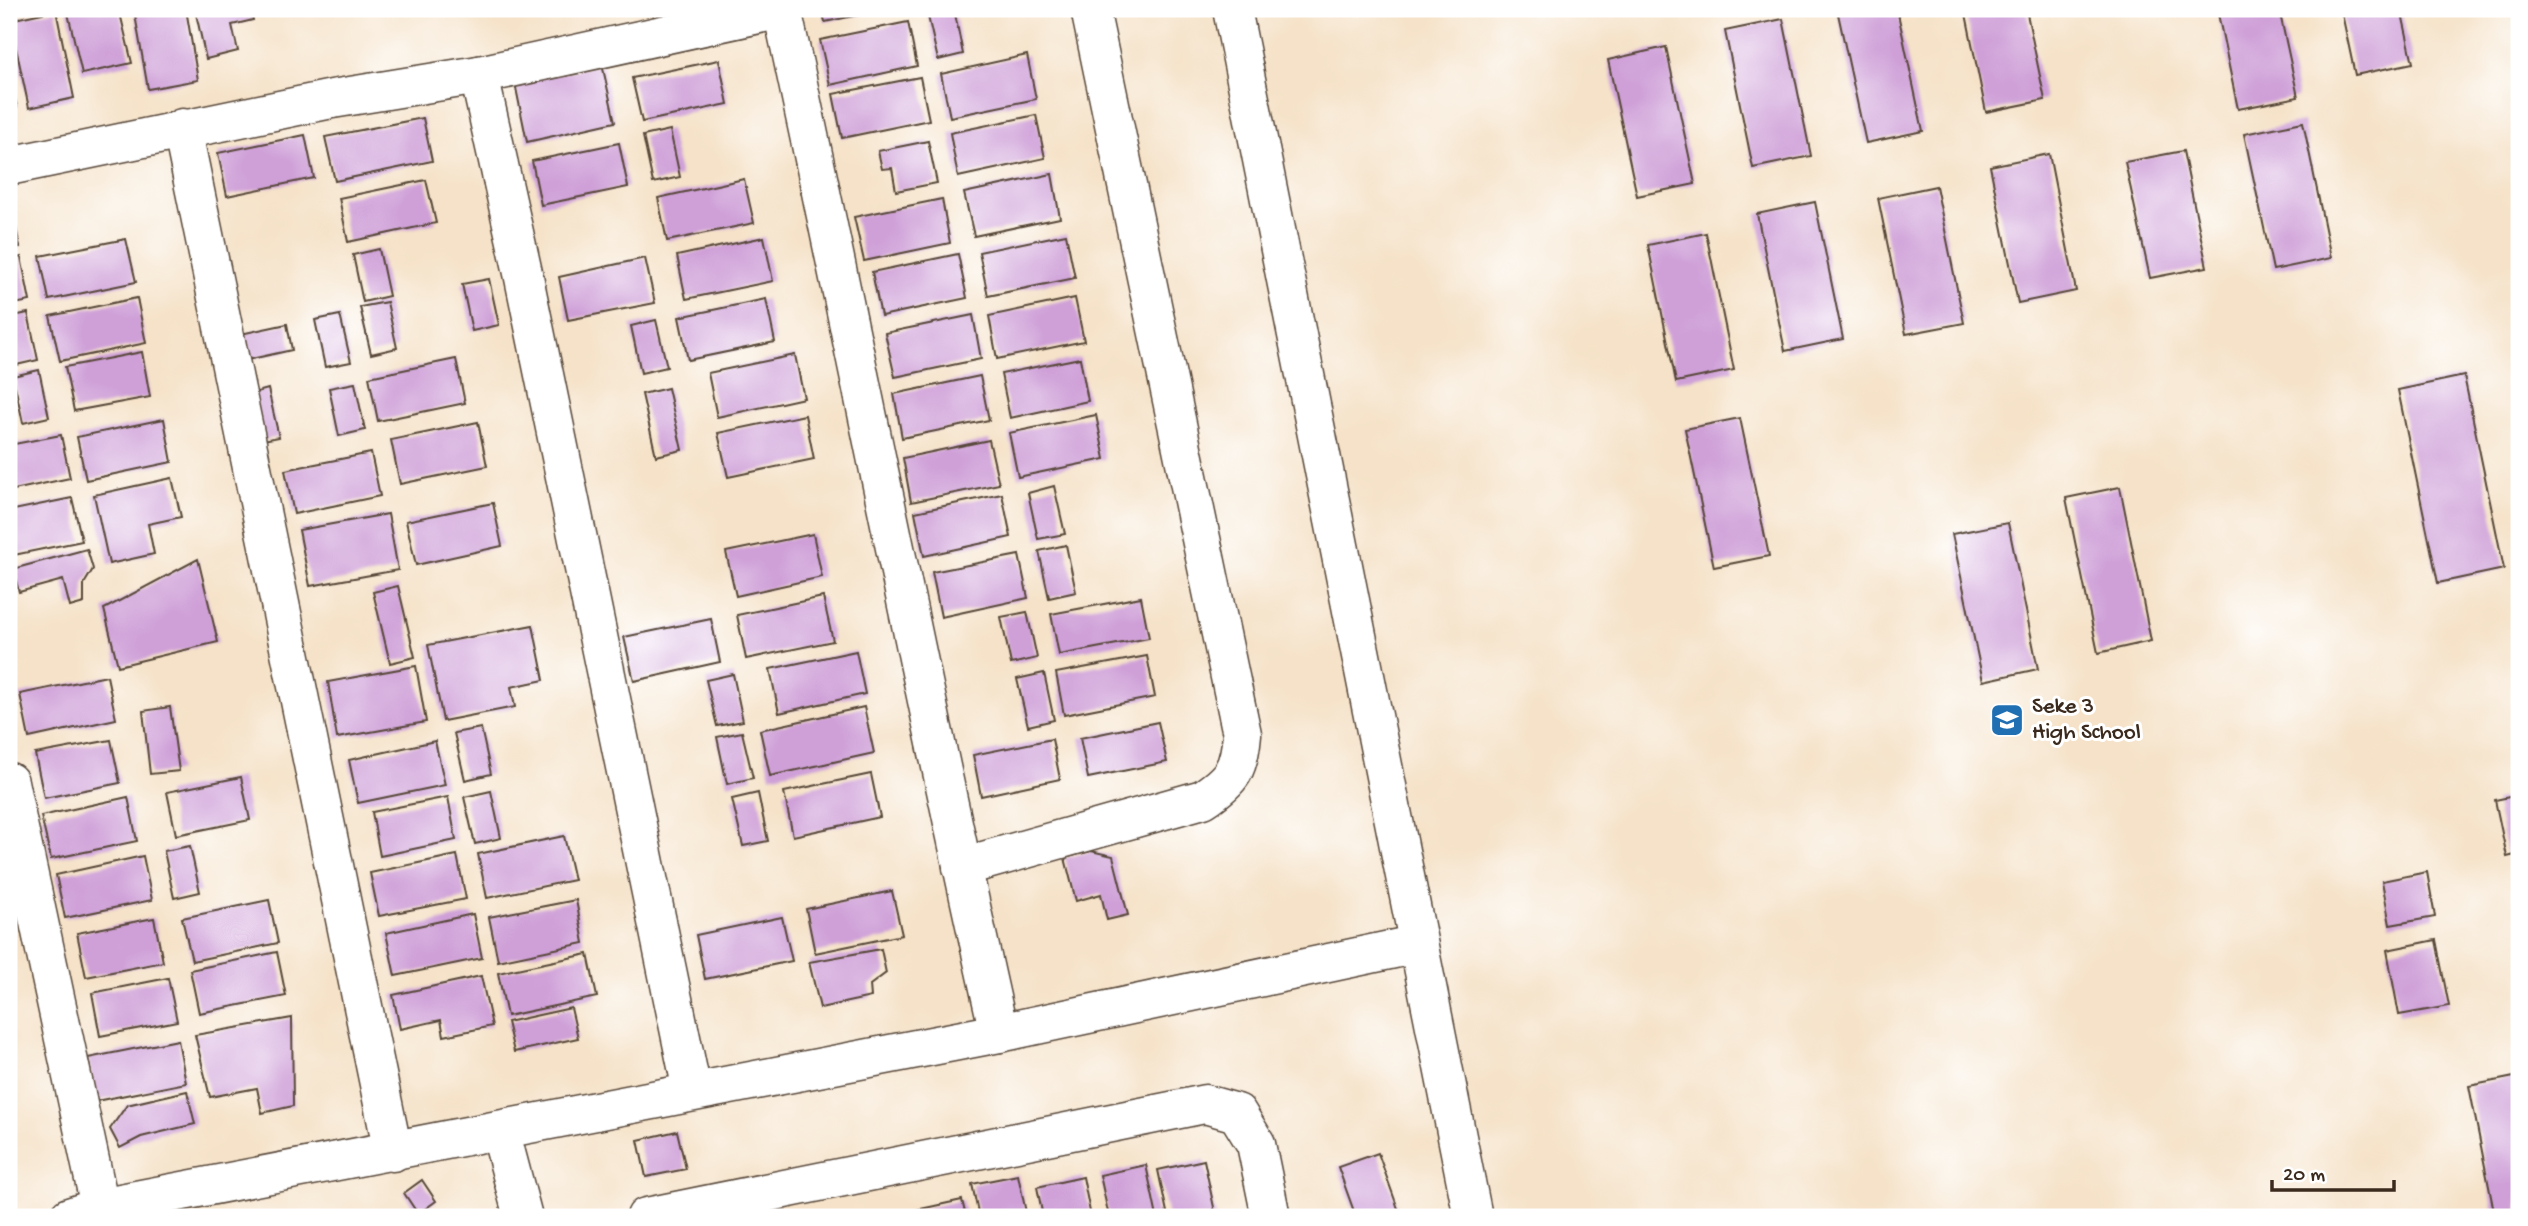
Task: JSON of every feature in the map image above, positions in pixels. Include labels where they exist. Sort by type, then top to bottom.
[{"type":"street","points":[[9,166],[182,128],[332,99],[479,75],[782,9],[999,1033]]},
{"type":"street","points":[[962,867],[1203,799],[1225,784],[1240,759],[1242,733],[1090,9]]},
{"type":"street","points":[[1232,9],[1473,1217]]},
{"type":"street","points":[[479,75],[523,273],[692,1091]]},
{"type":"street","points":[[182,128],[393,1152]]},
{"type":"street","points":[[9,782],[84,1212],[999,1033],[1418,944]]},
{"type":"street","points":[[646,1217],[1205,1104],[1237,1113],[1256,1144],[1271,1217]]},
{"type":"street","points":[[500,1130],[523,1217]]},
{"type":"building","points":[[67,9],[119,9],[132,63],[82,74]]},
{"type":"building","points":[[134,9],[186,9],[198,80],[148,89]]},
{"type":"building","points":[[195,9],[250,9],[253,20],[232,25],[238,51],[206,59]]},
{"type":"building","points":[[822,9],[882,9],[882,10],[825,22]]},
{"type":"building","points":[[954,9],[963,54],[938,60],[927,12]]},
{"type":"building","points":[[1837,9],[1897,9],[1923,131],[1866,143]]},
{"type":"building","points":[[1965,9],[2026,9],[2045,100],[1986,112]]},
{"type":"building","points":[[2217,9],[2279,9],[2298,97],[2238,109]]},
{"type":"building","points":[[2341,9],[2401,9],[2413,63],[2355,75]]},
{"type":"building","points":[[56,10],[74,98],[29,108],[10,20]]},
{"type":"building","points":[[1783,19],[1811,156],[1753,168],[1725,31]]},
{"type":"building","points":[[908,22],[917,66],[830,85],[820,40]]},
{"type":"building","points":[[1666,47],[1695,184],[1637,196],[1608,60]]},
{"type":"building","points":[[1027,55],[1036,99],[950,117],[941,74]]},
{"type":"building","points":[[719,60],[728,104],[642,122],[632,78]]},
{"type":"building","points":[[602,64],[615,122],[527,142],[515,83]]},
{"type":"building","points":[[9,71],[17,107],[9,108]]},
{"type":"building","points":[[920,77],[929,120],[842,138],[833,94]]},
{"type":"building","points":[[1036,115],[1045,158],[958,177],[950,133]]},
{"type":"building","points":[[423,118],[432,161],[335,181],[325,137]]},
{"type":"building","points":[[2303,122],[2331,258],[2273,270],[2244,134]]},
{"type":"building","points":[[670,130],[680,177],[653,183],[643,136]]},
{"type":"building","points":[[305,135],[314,178],[227,196],[218,153]]},
{"type":"building","points":[[928,141],[937,183],[896,191],[892,168],[882,169],[878,151]]},
{"type":"building","points":[[619,143],[628,187],[541,205],[532,161]]},
{"type":"building","points":[[2183,151],[2207,267],[2150,278],[2125,162]]},
{"type":"building","points":[[2049,154],[2076,291],[2018,303],[1990,166]]},
{"type":"building","points":[[1052,174],[1060,218],[974,236],[964,193]]},
{"type":"building","points":[[744,179],[754,223],[667,241],[658,198]]},
{"type":"building","points":[[426,180],[436,223],[348,242],[339,198]]},
{"type":"building","points":[[1936,186],[1964,323],[1906,334],[1878,198]]},
{"type":"building","points":[[942,199],[950,243],[864,261],[854,217]]},
{"type":"building","points":[[1815,202],[1843,339],[1785,351],[1757,214]]},
{"type":"building","points":[[11,203],[20,247],[9,249],[9,204]]},
{"type":"building","points":[[1706,233],[1734,370],[1676,382],[1648,245]]},
{"type":"building","points":[[1066,234],[1075,278],[988,296],[979,252]]},
{"type":"building","points":[[764,237],[773,281],[686,299],[677,256]]},
{"type":"building","points":[[126,239],[136,282],[49,300],[40,256]]},
{"type":"building","points":[[379,249],[389,296],[363,302],[353,255]]},
{"type":"building","points":[[958,254],[967,298],[881,316],[872,272]]},
{"type":"building","points":[[21,257],[30,301],[9,305],[9,260]]},
{"type":"building","points":[[645,258],[655,303],[568,320],[559,277]]},
{"type":"building","points":[[489,279],[499,325],[472,331],[462,284]]},
{"type":"building","points":[[137,298],[146,343],[60,361],[50,316]]},
{"type":"building","points":[[1075,298],[1084,341],[997,359],[989,316]]},
{"type":"building","points":[[766,299],[775,342],[688,360],[679,317]]},
{"type":"building","points":[[387,302],[397,348],[371,354],[360,307]]},
{"type":"building","points":[[28,313],[38,360],[12,366],[9,317]]},
{"type":"building","points":[[340,315],[351,362],[325,367],[315,320]]},
{"type":"building","points":[[973,315],[981,359],[895,377],[885,333]]},
{"type":"building","points":[[656,320],[667,367],[641,373],[631,326]]},
{"type":"building","points":[[287,324],[292,350],[242,361],[236,335]]},
{"type":"building","points":[[142,352],[150,397],[74,411],[65,367]]},
{"type":"building","points":[[795,355],[804,398],[717,417],[708,373]]},
{"type":"building","points":[[1080,358],[1088,401],[1010,418],[1001,374]]},
{"type":"building","points":[[456,359],[465,403],[378,421],[369,377]]},
{"type":"building","points":[[39,370],[49,417],[23,423],[13,376]]},
{"type":"building","points":[[980,376],[989,420],[902,438],[894,394]]},
{"type":"building","points":[[2464,376],[2504,569],[2438,583],[2398,390]]},
{"type":"building","points":[[355,383],[365,430],[339,436],[329,388]]},
{"type":"building","points":[[668,388],[682,450],[656,456],[642,394]]},
{"type":"building","points":[[268,389],[279,437],[252,442],[242,396]]},
{"type":"building","points":[[805,415],[814,459],[728,477],[718,433]]},
{"type":"building","points":[[1096,415],[1105,459],[1018,477],[1009,433]]},
{"type":"building","points":[[1740,418],[1769,556],[1714,567],[1685,429]]},
{"type":"building","points":[[164,419],[172,462],[86,480],[77,437]]},
{"type":"building","points":[[478,422],[487,466],[400,484],[391,440]]},
{"type":"building","points":[[61,435],[70,478],[9,491],[9,445]]},
{"type":"building","points":[[989,440],[999,484],[911,502],[903,458]]},
{"type":"building","points":[[371,453],[380,496],[294,514],[285,470]]},
{"type":"building","points":[[172,478],[181,517],[148,524],[154,554],[109,564],[94,495]]},
{"type":"building","points":[[1054,486],[1065,534],[1038,539],[1028,493]]},
{"type":"building","points":[[2120,487],[2151,641],[2098,653],[2066,498]]},
{"type":"building","points":[[1002,494],[1011,537],[924,556],[915,512]]},
{"type":"building","points":[[72,498],[82,541],[9,556],[9,511]]},
{"type":"building","points":[[493,503],[502,546],[416,565],[406,521]]},
{"type":"building","points":[[388,514],[398,570],[310,586],[299,530]]},
{"type":"building","points":[[2008,523],[2038,669],[1983,681],[1952,534]]},
{"type":"building","points":[[813,534],[822,577],[736,596],[726,552]]},
{"type":"building","points":[[1066,545],[1076,592],[1049,598],[1039,551]]},
{"type":"building","points":[[87,549],[93,569],[84,584],[84,603],[70,607],[63,580],[19,592],[13,569]]},
{"type":"building","points":[[1019,555],[1028,598],[941,617],[932,572]]},
{"type":"building","points":[[198,559],[218,642],[118,666],[104,609]]},
{"type":"building","points":[[398,586],[415,657],[390,663],[373,592]]},
{"type":"building","points":[[823,597],[833,641],[746,659],[737,615]]},
{"type":"building","points":[[1141,597],[1149,638],[1059,655],[1051,614]]},
{"type":"building","points":[[1027,612],[1037,658],[1011,664],[1001,617]]},
{"type":"building","points":[[711,619],[720,662],[634,681],[624,637]]},
{"type":"building","points":[[533,625],[544,680],[511,687],[515,707],[443,721],[428,645]]},
{"type":"building","points":[[856,651],[865,694],[779,713],[770,669]]},
{"type":"building","points":[[1147,656],[1155,697],[1064,715],[1056,673]]},
{"type":"building","points":[[416,666],[426,722],[337,738],[328,682]]},
{"type":"building","points":[[1044,673],[1054,720],[1028,726],[1017,679]]},
{"type":"building","points":[[733,674],[743,721],[717,726],[706,680]]},
{"type":"building","points":[[107,676],[116,719],[29,738],[20,694]]},
{"type":"building","points":[[170,707],[179,771],[150,774],[143,711]]},
{"type":"building","points":[[864,707],[874,753],[770,776],[760,730]]},
{"type":"building","points":[[1158,722],[1167,762],[1088,778],[1080,738]]},
{"type":"building","points":[[481,728],[491,774],[465,780],[454,733]]},
{"type":"building","points":[[742,732],[753,778],[727,784],[717,737]]},
{"type":"building","points":[[1052,739],[1060,779],[981,796],[973,755]]},
{"type":"building","points":[[111,740],[120,783],[44,798],[35,754]]},
{"type":"building","points":[[435,741],[445,785],[358,803],[349,760]]},
{"type":"building","points":[[871,774],[880,817],[793,836],[784,792]]},
{"type":"building","points":[[241,777],[250,820],[176,835],[167,792]]},
{"type":"building","points":[[491,791],[501,838],[475,844],[464,797]]},
{"type":"building","points":[[758,793],[768,841],[743,846],[732,799]]},
{"type":"building","points":[[2519,795],[2519,854],[2507,857],[2495,800]]},
{"type":"building","points":[[128,797],[137,841],[51,859],[41,816]]},
{"type":"building","points":[[448,797],[456,840],[380,856],[372,812]]},
{"type":"building","points":[[564,836],[574,880],[487,898],[478,854]]},
{"type":"building","points":[[190,846],[200,892],[174,898],[164,851]]},
{"type":"building","points":[[1091,851],[1113,856],[1128,915],[1107,920],[1101,894],[1076,901],[1065,858]]},
{"type":"building","points":[[457,855],[466,899],[379,916],[370,873]]},
{"type":"building","points":[[143,856],[152,900],[65,918],[56,875]]},
{"type":"building","points":[[2427,872],[2435,917],[2390,925],[2382,881]]},
{"type":"building","points":[[892,891],[902,935],[815,953],[806,909]]},
{"type":"building","points":[[269,900],[278,943],[192,961],[182,918]]},
{"type":"building","points":[[576,900],[584,943],[498,961],[489,917]]},
{"type":"building","points":[[473,914],[482,958],[395,976],[386,933]]},
{"type":"building","points":[[782,917],[792,961],[705,979],[696,935]]},
{"type":"building","points":[[154,918],[163,962],[86,977],[77,933]]},
{"type":"building","points":[[2436,940],[2449,1006],[2399,1015],[2387,950]]},
{"type":"building","points":[[881,949],[886,973],[870,985],[871,997],[820,1008],[809,962]]},
{"type":"building","points":[[277,952],[286,996],[199,1013],[190,970]]},
{"type":"building","points":[[588,954],[597,997],[507,1016],[498,973]]},
{"type":"building","points":[[481,976],[492,1026],[444,1036],[441,1020],[400,1029],[393,995]]},
{"type":"building","points":[[168,978],[177,1021],[100,1036],[92,993]]},
{"type":"building","points":[[571,1008],[578,1038],[514,1052],[507,1022]]},
{"type":"building","points":[[292,1018],[293,1106],[262,1113],[257,1088],[210,1097],[195,1035]]},
{"type":"building","points":[[178,1040],[186,1083],[96,1101],[88,1058]]},
{"type":"building","points":[[2519,1076],[2519,1217],[2495,1217],[2469,1086]]},
{"type":"building","points":[[187,1091],[195,1124],[141,1137],[120,1148],[110,1129],[127,1105]]},
{"type":"building","points":[[677,1131],[686,1169],[646,1177],[638,1140]]},
{"type":"building","points":[[1378,1153],[1401,1217],[1356,1217],[1338,1167]]},
{"type":"building","points":[[1204,1160],[1216,1217],[1168,1217],[1158,1170]]},
{"type":"building","points":[[1146,1165],[1157,1217],[1109,1217],[1100,1175]]},
{"type":"building","points":[[1018,1175],[1027,1217],[979,1217],[972,1184]]},
{"type":"building","points":[[1083,1177],[1091,1217],[1043,1217],[1037,1187]]},
{"type":"building","points":[[422,1180],[436,1201],[418,1214],[404,1193]]},
{"type":"building","points":[[962,1200],[966,1217],[918,1217],[916,1210]]},
{"type":"place","name":"Seke 3 High School","points":[[2007,720]]}]
